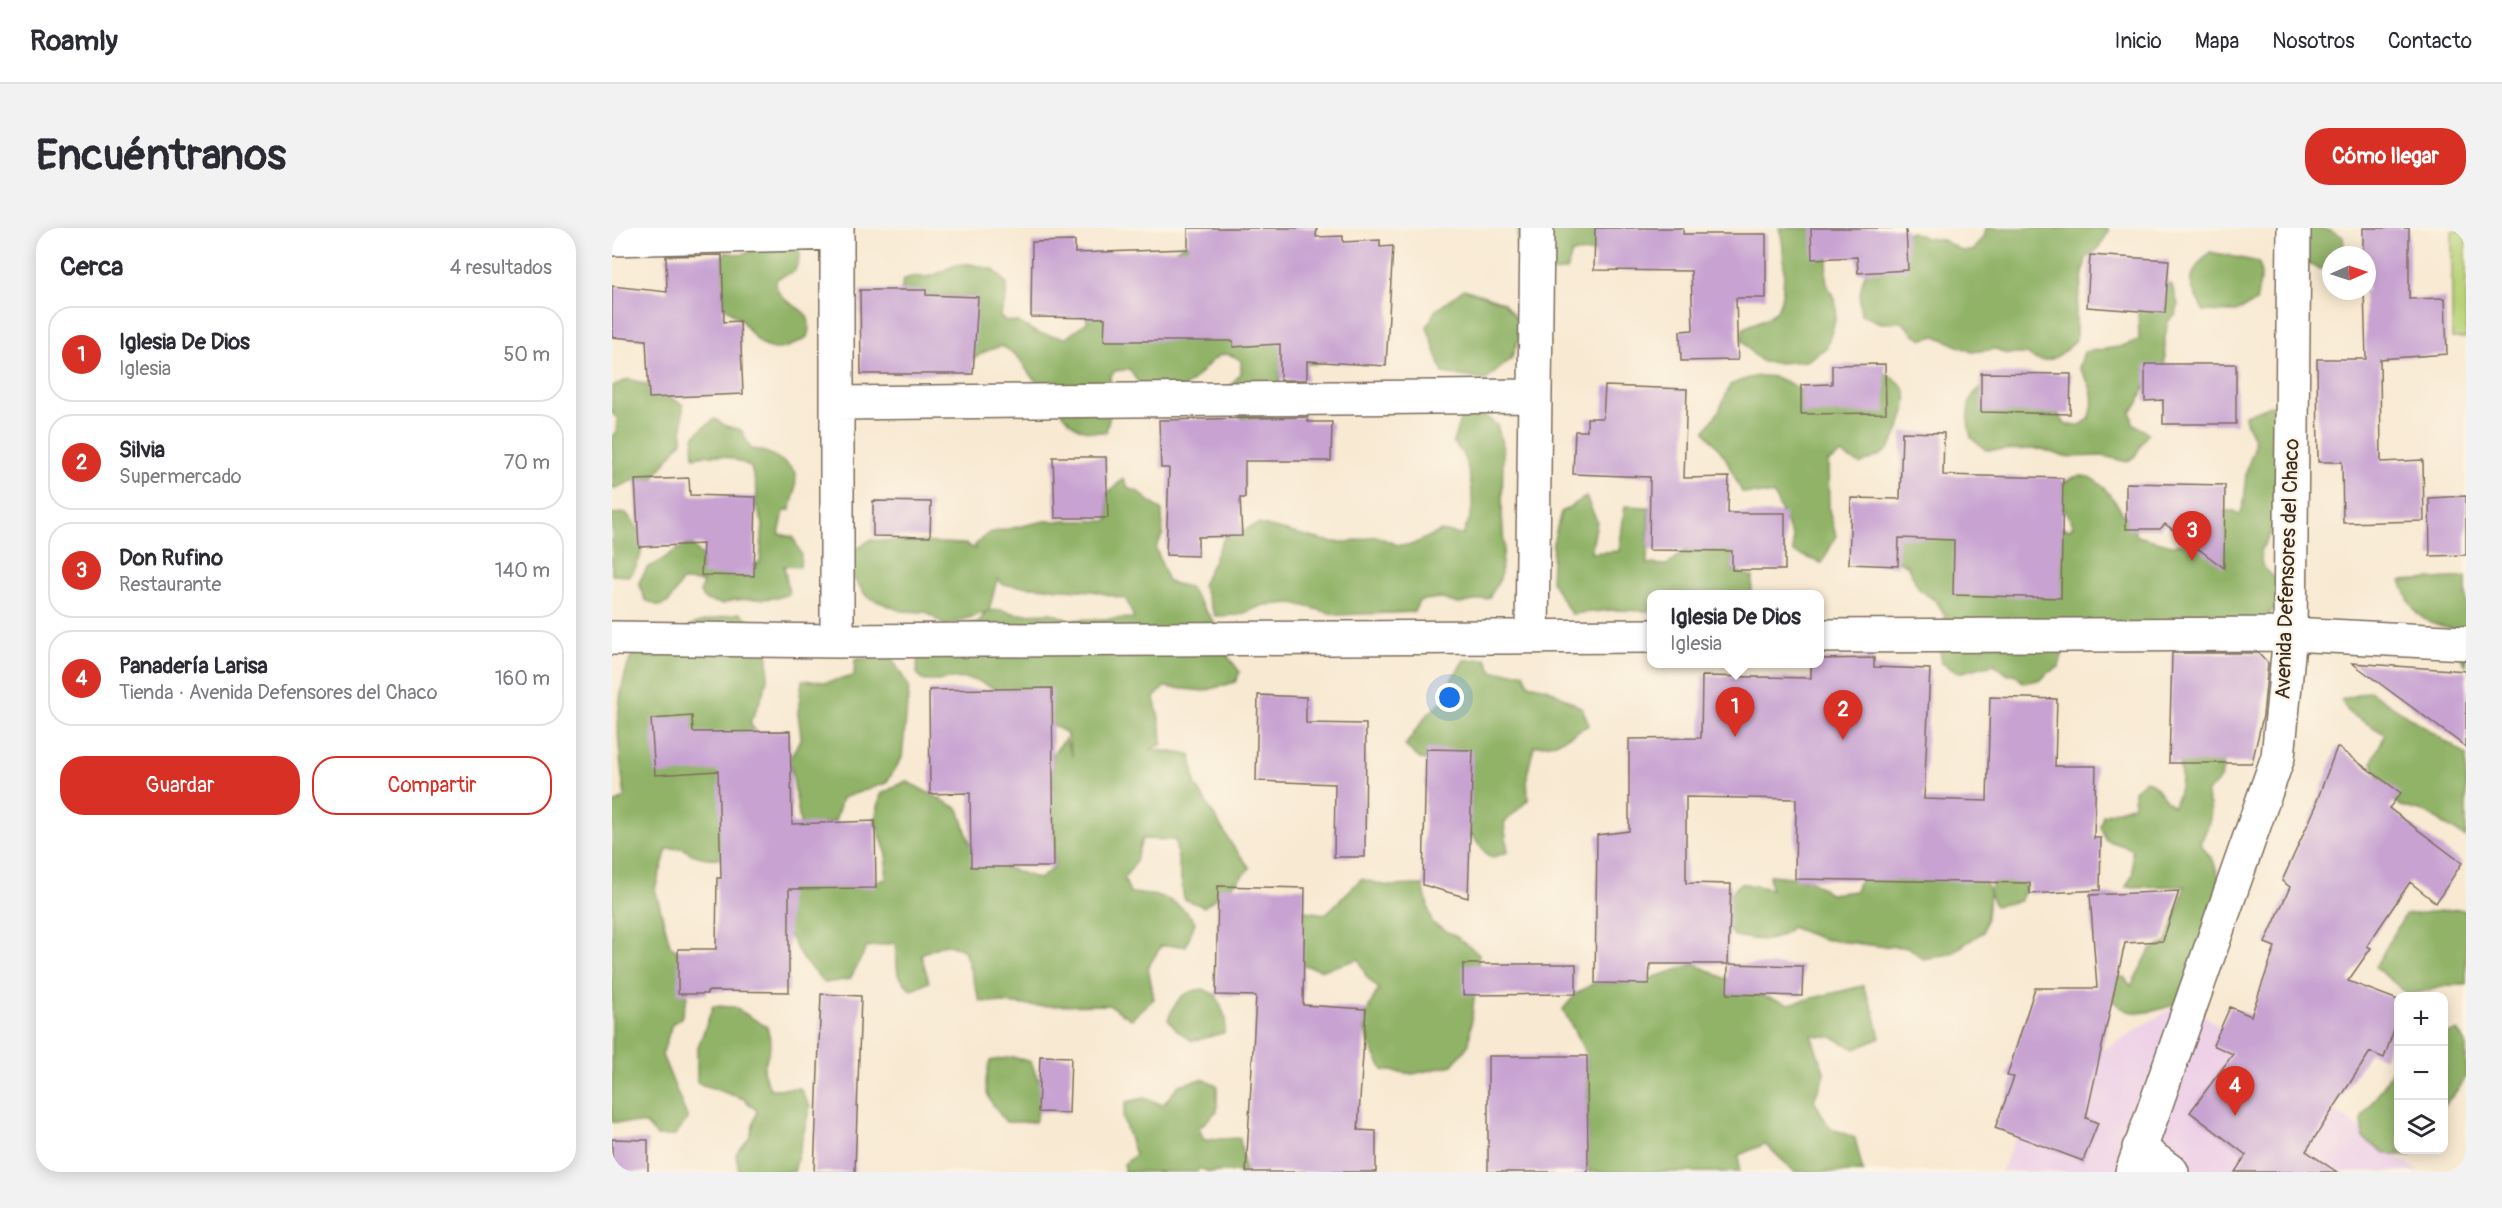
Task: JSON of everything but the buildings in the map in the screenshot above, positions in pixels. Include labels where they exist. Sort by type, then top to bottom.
[{"type":"street","points":[[1532,636],[1537,228]]},
{"type":"street","name":"Avenida Defensores del Chaco","points":[[2136,1160],[2278,757],[2290,634],[2294,228]]},
{"type":"street","points":[[612,239],[837,230],[837,641]]},
{"type":"street","points":[[838,403],[1534,396]]},
{"type":"street","points":[[1824,636],[2290,634],[2466,643]]},
{"type":"street","points":[[612,638],[837,641],[1647,636]]},
{"type":"street","points":[[2136,1160],[2172,1172]]},
{"type":"shaded area","points":[[2184,1001],[2419,1172],[2001,1172],[2036,1090]]},
{"type":"green space","points":[[1518,228],[1603,228],[1595,252],[1572,253],[1567,270],[1548,272],[1536,269],[1517,244]]},
{"type":"green space","points":[[1779,228],[1833,228],[1826,275],[1827,284],[1836,305],[1835,321],[1827,347],[1807,361],[1763,362],[1742,340],[1743,329],[1770,316],[1780,304],[1784,271],[1783,246]]},
{"type":"green space","points":[[1986,228],[2107,228],[2109,231],[2097,250],[2086,258],[2076,311],[2076,340],[2060,355],[2040,361],[2027,354],[2007,354],[1996,349],[1972,352],[1936,336],[1923,339],[1902,322],[1881,323],[1861,315],[1860,290],[1866,272],[1892,237],[1911,232],[1926,238],[1943,240],[1962,251],[1973,251],[1984,237]]},
{"type":"green space","points":[[2300,228],[2323,229],[2343,237],[2344,246],[2322,246],[2322,269],[2309,264]]},
{"type":"green space","points":[[2452,231],[2466,231],[2466,338],[2452,338]]},
{"type":"green space","points":[[1184,244],[1195,248],[1346,355],[1315,364],[1295,363],[1280,371],[1279,391],[1271,422],[1254,428],[1244,418],[1229,411],[1226,392],[1241,373],[1241,361],[1232,355],[1224,354],[1217,357],[1184,387],[1147,395],[1129,369],[1115,371],[1110,376],[1113,403],[1106,432],[1084,430],[1069,421],[1046,387],[1031,376],[1019,358],[1009,350],[1001,346],[984,352],[961,368],[976,319],[977,297],[935,295],[930,314],[899,304],[903,280],[911,277],[932,276],[959,264],[993,269],[1007,284],[1006,298],[1000,317],[1006,321],[1018,322],[1037,333],[1066,338],[1087,322],[1086,312]]},
{"type":"green space","points":[[798,246],[800,255],[795,271],[778,278],[775,283],[784,299],[804,312],[808,318],[807,337],[785,348],[770,348],[763,345],[741,320],[721,304],[722,256],[726,252],[741,255],[750,251]]},
{"type":"green space","points":[[2210,252],[2259,262],[2261,276],[2256,302],[2236,312],[2204,311],[2192,287],[2192,280],[2196,267]]},
{"type":"green space","points":[[2161,282],[2172,285],[2178,304],[2176,315],[2168,321],[2165,337],[2165,362],[2147,379],[2139,403],[2131,412],[2133,423],[2148,433],[2135,456],[2127,462],[2104,456],[2065,457],[2042,449],[1986,450],[1971,438],[1968,409],[1973,396],[1984,387],[2054,409],[2066,425],[2080,425],[2089,419],[2092,392],[2079,368],[2084,352],[2119,347],[2139,340],[2138,308]]},
{"type":"green space","points":[[1464,289],[1503,302],[1523,326],[1511,359],[1486,380],[1443,373],[1427,327],[1435,311]]},
{"type":"green space","points":[[1880,370],[1898,381],[1905,391],[1906,405],[1898,431],[1890,446],[1881,455],[1860,464],[1841,454],[1828,462],[1829,510],[1836,536],[1822,563],[1793,552],[1793,538],[1774,495],[1742,492],[1725,457],[1705,431],[1719,411],[1730,385],[1741,380],[1761,376],[1779,379],[1788,382],[1807,395]]},
{"type":"green space","points":[[629,379],[648,385],[683,405],[682,441],[652,480],[635,480],[613,489],[612,435],[616,434],[618,419],[612,413],[612,386]]},
{"type":"green space","points":[[2270,405],[2284,407],[2281,517],[2260,551],[2262,565],[2278,583],[2274,609],[2259,625],[2067,648],[2062,655],[2059,667],[2047,673],[2042,679],[2024,683],[2014,674],[2008,675],[1994,664],[1958,673],[1942,663],[1939,642],[1945,615],[1937,602],[1919,589],[1907,565],[1892,558],[1885,514],[2049,531],[2062,527],[2069,530],[2073,526],[2072,521],[2055,498],[2054,493],[2065,482],[2084,476],[2093,479],[2108,493],[2137,536],[2172,545],[2191,542],[2213,511],[2235,511],[2239,515],[2242,510],[2246,474],[2254,445],[2245,415]]},
{"type":"green space","points":[[1467,411],[1486,417],[1497,425],[1503,448],[1504,547],[1500,579],[1489,598],[1458,604],[1439,598],[1419,601],[1414,612],[1338,615],[1293,603],[1264,605],[1239,615],[1215,616],[1202,585],[1224,538],[1258,524],[1331,542],[1351,542],[1376,536],[1398,545],[1411,545],[1441,531],[1463,535],[1472,511],[1472,490],[1463,455],[1453,442],[1461,416]]},
{"type":"green space","points":[[715,419],[726,426],[741,430],[751,449],[763,451],[775,457],[796,473],[795,492],[790,510],[784,511],[779,534],[793,537],[801,554],[800,567],[784,566],[789,594],[777,598],[734,600],[723,604],[705,600],[700,593],[703,582],[682,581],[669,602],[659,606],[645,600],[639,582],[648,567],[660,562],[679,548],[692,545],[702,556],[701,574],[745,570],[760,562],[763,524],[756,504],[757,490],[751,467],[723,456],[694,457],[693,442],[696,434]]},
{"type":"green space","points":[[1123,479],[1129,489],[1137,491],[1162,511],[1163,534],[1156,548],[1168,582],[1189,587],[1215,624],[1223,650],[1240,672],[1235,682],[1204,691],[1164,687],[1154,698],[1161,726],[1162,744],[1151,749],[1191,755],[1195,784],[1232,845],[1250,868],[1232,886],[1204,907],[1184,899],[1175,840],[1142,839],[1135,863],[1124,878],[1130,893],[1159,896],[1174,902],[1195,922],[1186,946],[1161,946],[1148,967],[1154,999],[1131,1019],[1109,1005],[1037,1006],[980,1001],[964,950],[945,944],[921,954],[929,982],[911,990],[898,975],[895,943],[867,947],[850,979],[825,983],[803,960],[767,895],[772,878],[855,888],[886,879],[887,855],[875,821],[881,794],[906,781],[959,809],[970,844],[1004,867],[1039,879],[1054,867],[1053,754],[1065,739],[1073,757],[1066,733],[991,687],[962,678],[922,680],[917,673],[918,652],[959,626],[979,622],[986,612],[945,626],[926,612],[901,611],[867,597],[850,573],[854,551],[870,540],[965,544],[976,549],[975,545],[989,533],[1045,521],[1108,521],[1107,494]],"holes":[[[997,579],[1004,585],[1093,591],[1126,599],[1134,618],[1069,620],[1051,613],[1017,614],[1001,610],[989,611]]]},
{"type":"green space","points":[[1586,497],[1597,521],[1591,553],[1619,551],[1625,506],[1649,507],[1647,564],[1667,565],[1689,548],[1732,544],[1732,570],[1753,577],[1751,590],[1647,590],[1647,611],[1612,610],[1571,614],[1551,581],[1553,543],[1561,512]]},
{"type":"green space","points":[[626,513],[637,528],[642,551],[630,576],[612,575],[612,514]]},
{"type":"green space","points":[[2466,577],[2466,665],[2459,655],[2454,629],[2432,623],[2419,615],[2410,602],[2401,581]]},
{"type":"green space","points":[[739,613],[762,628],[768,655],[768,676],[762,697],[750,722],[758,737],[741,857],[710,858],[696,855],[683,848],[667,849],[655,889],[670,945],[691,963],[690,984],[681,1018],[672,1024],[662,1055],[688,1119],[674,1136],[657,1136],[646,1124],[612,1122],[612,805],[625,797],[620,758],[619,704],[627,668],[634,650],[656,659],[693,624]]},
{"type":"green space","points":[[891,657],[909,687],[902,758],[886,783],[842,798],[835,821],[801,828],[790,759],[801,737],[798,713],[802,680],[827,682],[854,676],[855,659]]},
{"type":"green space","points":[[1486,659],[1493,672],[1524,673],[1529,684],[1547,688],[1582,708],[1589,725],[1556,743],[1534,746],[1527,775],[1528,800],[1504,823],[1508,852],[1491,858],[1473,837],[1460,814],[1445,762],[1420,759],[1405,746],[1426,716],[1448,696],[1450,682],[1464,660]]},
{"type":"green space","points":[[2370,691],[2466,755],[2466,838],[2427,813],[2401,806],[2389,797],[2372,762],[2385,734],[2349,713],[2341,700]]},
{"type":"green space","points":[[2176,753],[2223,760],[2220,779],[2207,791],[2210,816],[2200,844],[2213,860],[2225,895],[2184,1001],[2151,1011],[2131,1012],[2114,1002],[2107,991],[2112,978],[2124,977],[2131,986],[2150,950],[2167,943],[2185,886],[2126,887],[2133,874],[2132,849],[2106,840],[2100,826],[2103,815],[2134,805],[2134,791],[2145,780],[2154,785],[2173,806],[2179,793],[2181,780]]},
{"type":"green space","points":[[1879,863],[1897,869],[1911,881],[1921,865],[1981,873],[1989,891],[1998,870],[2028,871],[2025,891],[2020,901],[1995,906],[1989,893],[1983,932],[1950,954],[1923,959],[1908,947],[1822,939],[1791,927],[1785,933],[1772,939],[1734,936],[1724,920],[1724,900],[1741,883],[1771,889],[1769,875],[1809,881],[1829,894],[1856,891],[1857,884]]},
{"type":"green space","points":[[1361,879],[1388,886],[1423,885],[1432,923],[1457,937],[1479,954],[1469,1044],[1453,1065],[1413,1074],[1383,1070],[1365,1030],[1367,1012],[1379,989],[1366,976],[1359,959],[1323,970],[1290,962],[1288,931],[1305,911],[1326,914]]},
{"type":"green space","points":[[2459,909],[2466,912],[2466,985],[2450,985],[2421,992],[2405,992],[2375,967],[2405,915]]},
{"type":"green space","points":[[1695,964],[1759,995],[1788,1004],[1863,986],[1874,1012],[1880,1038],[1855,1049],[1832,1037],[1811,1035],[1825,1074],[1814,1100],[1829,1127],[1855,1138],[1863,1172],[1795,1172],[1765,1144],[1739,1155],[1739,1172],[1588,1172],[1587,1056],[1563,1009],[1576,994],[1594,983],[1632,984]]},
{"type":"green space","points":[[1203,989],[1216,995],[1226,1019],[1224,1033],[1192,1041],[1177,1030],[1168,1019],[1181,998],[1190,992]]},
{"type":"green space","points":[[713,1006],[734,1007],[767,1027],[771,1043],[763,1071],[770,1089],[800,1088],[810,1107],[794,1172],[739,1172],[736,1154],[750,1137],[757,1111],[744,1099],[697,1083],[697,1050]]},
{"type":"green space","points":[[2457,1031],[2466,1043],[2466,1076],[2448,1101],[2448,1046],[2448,1033]]},
{"type":"green space","points":[[1012,1057],[1031,1062],[1044,1094],[1035,1122],[1006,1122],[990,1100],[986,1080],[990,1061]]},
{"type":"green space","points":[[2394,1065],[2394,1154],[2412,1154],[2410,1156],[2385,1153],[2363,1138],[2362,1117],[2386,1082]]},
{"type":"green space","points":[[1202,1079],[1217,1085],[1217,1111],[1199,1128],[1204,1140],[1240,1138],[1245,1172],[1209,1172],[1199,1168],[1197,1172],[1124,1172],[1124,1164],[1135,1155],[1123,1118],[1126,1102],[1145,1098],[1163,1105],[1179,1085]]},
{"type":"place","name":"Don Rufino","points":[[2192,561]]},
{"type":"place","name":"Iglesia De Dios","points":[[1735,737]]},
{"type":"place","name":"Silvia","points":[[1843,740]]},
{"type":"place","name":"Panadería Larisa","points":[[2235,1116]]}]
